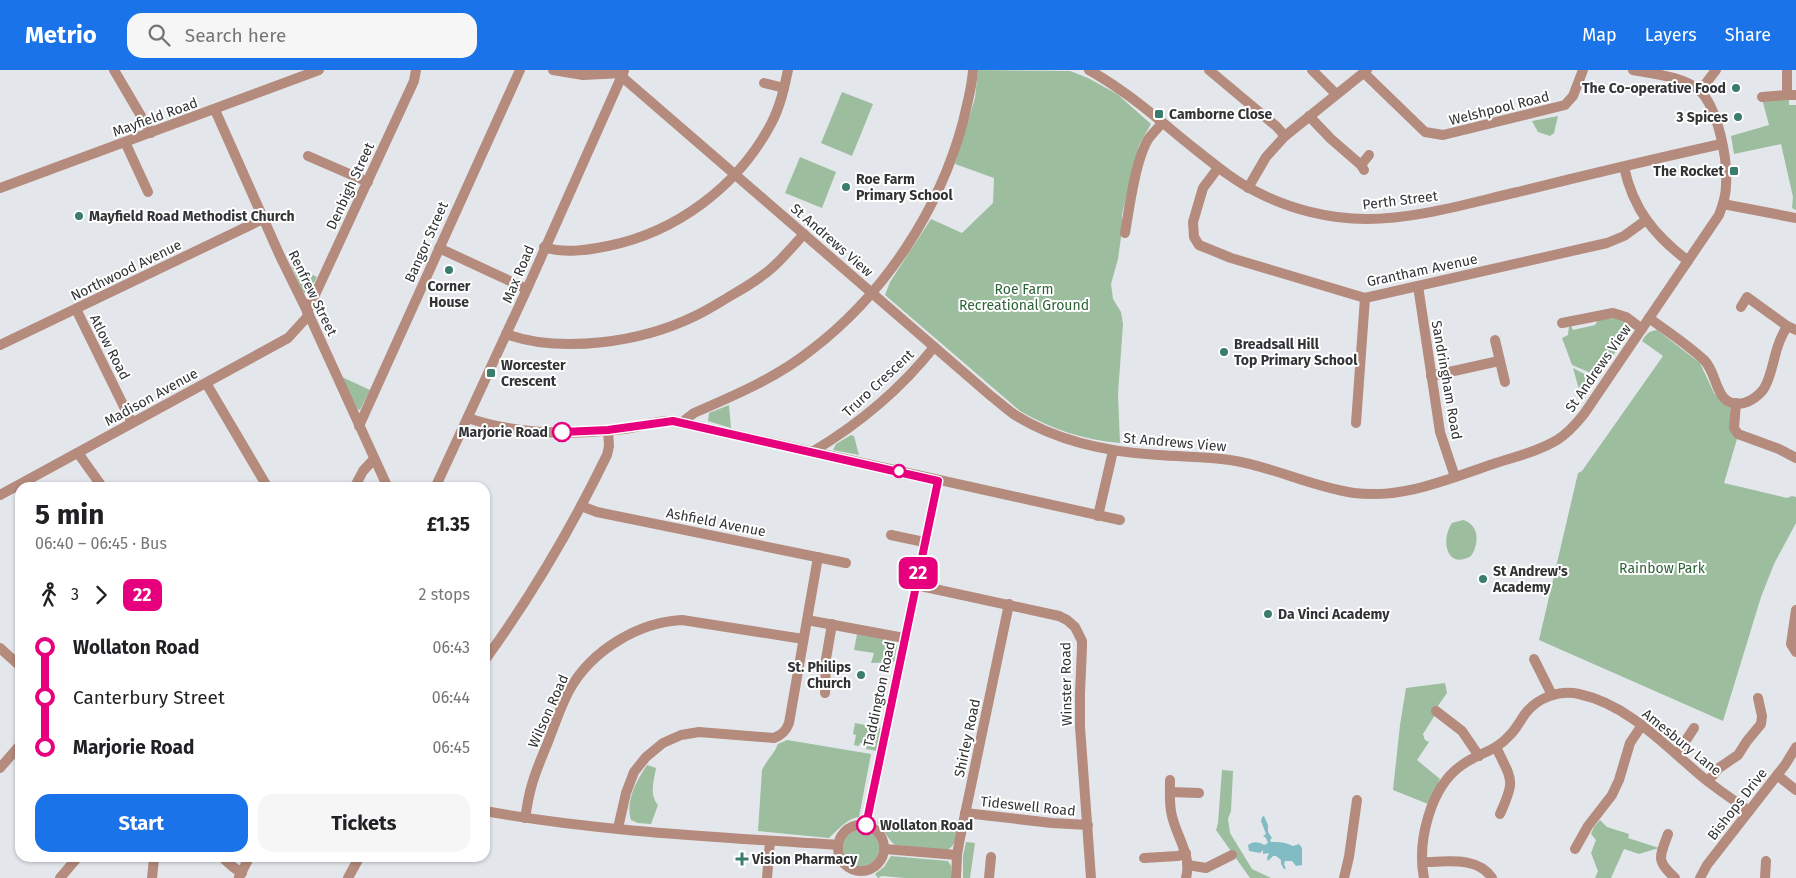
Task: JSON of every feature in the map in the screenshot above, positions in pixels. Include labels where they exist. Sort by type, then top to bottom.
[{"type":"street","points":[[114,70],[151,133]]},
{"type":"street","name":"Mayfield Road","points":[[0,188],[319,70]]},
{"type":"street","name":"Denbigh Street","points":[[308,314],[414,80],[416,70]]},
{"type":"street","name":"Bangor Street","points":[[359,426],[520,70]]},
{"type":"street","points":[[554,70],[583,75],[623,73]]},
{"type":"street","points":[[544,247],[552,250],[570,251],[624,243],[652,233],[676,221],[699,206],[735,174],[751,155],[771,124],[784,88],[788,70]]},
{"type":"street","points":[[684,423],[690,416],[754,387],[810,352],[845,322],[872,293],[908,245],[930,208],[941,184],[958,139],[972,88],[973,70]]},
{"type":"street","name":"Perth Street","points":[[1089,70],[1122,90],[1218,168],[1248,188],[1277,201],[1319,214],[1383,219],[1433,211],[1721,144]]},
{"type":"street","points":[[1209,70],[1276,126],[1285,136]]},
{"type":"street","points":[[1312,70],[1336,94]]},
{"type":"street","name":"Welshpool Road","points":[[1365,71],[1424,132],[1443,136],[1565,105],[1574,96],[1583,70]]},
{"type":"street","points":[[1633,70],[1687,83],[1700,91],[1708,101],[1715,118],[1726,177],[1723,204],[1796,218]]},
{"type":"street","points":[[1700,91],[1716,70]]},
{"type":"street","points":[[1762,98],[1791,95],[1787,70]]},
{"type":"street","points":[[1248,188],[1274,146],[1365,71]]},
{"type":"street","name":"St Andrews View","points":[[623,73],[735,174],[1013,414],[1054,435],[1113,450],[1159,456],[1230,460],[1333,489],[1354,493],[1382,494],[1426,487],[1532,451],[1561,437],[1584,414],[1715,221],[1723,204]]},
{"type":"street","name":"Max Road","points":[[439,482],[623,73]]},
{"type":"street","points":[[764,83],[784,88]]},
{"type":"street","name":"Renfrew Street","points":[[215,110],[263,219],[385,482]]},
{"type":"street","points":[[1309,116],[1331,139],[1363,167],[1369,155]]},
{"type":"street","points":[[1125,233],[1130,222],[1144,149],[1149,139],[1162,123]]},
{"type":"street","points":[[125,142],[148,192]]},
{"type":"street","points":[[308,156],[368,182]]},
{"type":"street","points":[[1624,167],[1631,194],[1646,220],[1662,240],[1688,261]]},
{"type":"street","name":"Grantham Avenue","points":[[1218,168],[1203,188],[1193,222],[1194,238],[1199,246],[1238,260],[1365,298],[1606,243],[1624,236],[1646,220]]},
{"type":"street","name":"Northwood Avenue","points":[[0,345],[263,219]]},
{"type":"street","points":[[506,334],[528,340],[567,344],[608,341],[672,326],[695,316],[747,286],[772,268],[804,234]]},
{"type":"street","points":[[439,248],[527,289]]},
{"type":"street","name":"Sandringham Road","points":[[1418,286],[1440,432],[1455,477]]},
{"type":"street","points":[[1649,318],[1706,362],[1710,367],[1718,391],[1724,398],[1736,403],[1748,402],[1764,388],[1779,342],[1791,328],[1747,297],[1740,307]]},
{"type":"street","points":[[1356,423],[1352,408],[1365,298]]},
{"type":"street","name":"Atlow Road","points":[[76,309],[132,423]]},
{"type":"street","points":[[1562,323],[1613,313],[1626,317],[1642,330]]},
{"type":"street","name":"Madison Avenue","points":[[24,482],[288,338],[308,314]]},
{"type":"street","points":[[1495,340],[1505,382]]},
{"type":"street","name":"Truro Crescent","points":[[812,452],[846,431],[879,405],[934,347]]},
{"type":"street","points":[[1431,376],[1500,361]]},
{"type":"street","points":[[206,383],[264,482]]},
{"type":"street","points":[[1736,403],[1734,428],[1738,434],[1779,449],[1796,458]]},
{"type":"street","points":[[703,409],[702,420],[704,428]]},
{"type":"street","points":[[468,418],[494,425],[540,431],[574,432],[637,427],[668,421],[684,423],[1120,520]]},
{"type":"street","points":[[490,653],[550,563],[581,506],[608,452],[608,430]]},
{"type":"street","points":[[1098,516],[1113,450]]},
{"type":"street","points":[[78,453],[99,482]]},
{"type":"street","points":[[357,482],[363,471],[374,459]]},
{"type":"street","name":"Taddington Road","points":[[866,825],[938,481]]},
{"type":"street","name":"Madison Avenue","points":[[0,495],[15,487]]},
{"type":"street","name":"Ashfield Avenue","points":[[581,506],[597,512],[846,564]]},
{"type":"street","points":[[891,535],[924,542]]},
{"type":"street","points":[[618,828],[626,792],[634,772],[646,757],[663,743],[681,735],[699,732],[774,738],[786,730],[789,723],[818,557]]},
{"type":"street","name":"Winster Road","points":[[916,585],[1059,616],[1071,622],[1080,635],[1082,647],[1080,727],[1091,878]]},
{"type":"street","name":"Shirley Road","points":[[956,878],[957,855],[1008,604]]},
{"type":"street","points":[[1796,610],[1790,644],[1796,652]]},
{"type":"street","name":"Wilson Road","points":[[525,818],[531,788],[556,719],[570,689],[590,663],[624,637],[667,620],[682,620],[803,639]]},
{"type":"street","points":[[807,620],[904,638]]},
{"type":"street","points":[[825,693],[826,659],[832,624]]},
{"type":"street","points":[[0,648],[15,662]]},
{"type":"street","points":[[1424,878],[1423,835],[1425,826],[1444,784],[1455,770],[1496,748],[1510,736],[1532,706],[1552,695],[1534,659]]},
{"type":"street","name":"Amesbury Lane","points":[[1552,695],[1564,693],[1588,697],[1613,707],[1642,725],[1708,780],[1749,811]]},
{"type":"street","points":[[1708,780],[1719,768],[1738,755],[1761,724],[1762,716],[1758,698]]},
{"type":"street","points":[[1436,711],[1462,731],[1479,756]]},
{"type":"street","points":[[1575,849],[1588,826],[1612,795],[1619,780],[1630,743],[1642,725]]},
{"type":"street","points":[[1677,754],[1694,728]]},
{"type":"street","name":"Bishops Drive","points":[[1700,878],[1707,865],[1777,776],[1796,747]]},
{"type":"street","points":[[1496,748],[1511,782],[1508,796],[1500,814]]},
{"type":"street","points":[[0,768],[15,751]]},
{"type":"street","points":[[1777,776],[1796,790]]},
{"type":"street","points":[[1170,780],[1172,815],[1186,853],[1188,865],[1186,878]]},
{"type":"street","points":[[1170,792],[1199,793]]},
{"type":"street","points":[[1344,878],[1349,857],[1356,800]]},
{"type":"street","points":[[490,812],[525,818],[618,828],[838,845]]},
{"type":"street","name":"Tideswell Road","points":[[965,813],[1088,825]]},
{"type":"street","points":[[856,825],[866,825],[880,835],[884,841],[885,850],[882,858],[876,865],[858,874],[843,862],[839,855],[838,845],[847,830],[856,825]]},
{"type":"street","points":[[1668,834],[1660,858],[1661,863],[1675,878]]},
{"type":"street","points":[[767,878],[770,840]]},
{"type":"street","points":[[885,850],[957,855]]},
{"type":"street","points":[[1144,858],[1178,856],[1186,853]]},
{"type":"street","points":[[1188,865],[1206,868],[1232,855]]},
{"type":"street","points":[[989,878],[991,857]]},
{"type":"street","points":[[1765,878],[1766,861]]},
{"type":"street","points":[[60,878],[74,862]]},
{"type":"street","points":[[152,878],[154,862]]},
{"type":"street","points":[[227,862],[240,875],[247,862]]},
{"type":"street","points":[[348,878],[357,862]]},
{"type":"street","points":[[1423,862],[1474,864],[1484,869],[1492,878]]},
{"type":"green space","name":"Roe Farm Recreational Ground","points":[[978,70],[1070,71],[1088,78],[1117,94],[1151,124],[1139,145],[1122,214],[1118,259],[1111,284],[1113,299],[1121,312],[1123,324],[1118,394],[1120,443],[1106,442],[1068,433],[1020,411],[885,295],[890,282],[931,219],[962,233],[993,203],[994,178],[955,164],[975,98]]},
{"type":"green space","points":[[842,92],[873,104],[852,156],[821,143]]},
{"type":"green space","points":[[1789,98],[1789,105],[1796,105],[1796,210],[1792,208],[1793,197],[1781,144],[1734,154],[1731,136],[1769,125],[1762,99]]},
{"type":"green space","points":[[1558,116],[1554,133],[1550,136],[1538,132],[1532,121]]},
{"type":"green space","points":[[800,157],[836,172],[822,208],[785,193]]},
{"type":"green space","points":[[291,265],[317,277],[308,295],[303,292]]},
{"type":"green space","points":[[1616,318],[1626,322],[1633,328],[1598,376],[1572,365],[1562,338],[1568,335],[1569,326],[1571,325],[1573,330],[1595,325],[1598,320]]},
{"type":"green space","name":"Rainbow Park","points":[[1657,330],[1700,363],[1714,393],[1731,410],[1732,433],[1737,439],[1724,483],[1787,498],[1796,497],[1796,523],[1774,564],[1761,597],[1723,721],[1539,640],[1578,473],[1582,471],[1663,356],[1642,341],[1648,333]]},
{"type":"green space","points":[[1573,368],[1594,379],[1583,394],[1580,393]]},
{"type":"green space","points":[[342,377],[370,390],[360,410],[357,409]]},
{"type":"green space","points":[[729,405],[731,428],[708,421],[709,413]]},
{"type":"green space","points":[[851,435],[854,436],[859,455],[833,450],[836,444]]},
{"type":"green space","points":[[1463,520],[1469,522],[1475,530],[1476,546],[1471,556],[1456,559],[1448,552],[1446,545],[1448,530],[1452,523]]},
{"type":"green space","points":[[857,634],[894,641],[897,646],[894,662],[871,663],[874,653],[854,650]]},
{"type":"green space","points":[[1445,683],[1447,693],[1433,713],[1435,715],[1423,734],[1425,740],[1429,742],[1417,760],[1440,779],[1428,804],[1393,790],[1400,725],[1406,688]]},
{"type":"green space","points":[[855,723],[881,728],[877,751],[866,749],[867,744],[860,743],[859,746],[854,745],[856,735],[853,734]]},
{"type":"green space","points":[[787,740],[871,754],[859,817],[846,822],[829,838],[758,831],[762,770],[778,744]]},
{"type":"green space","points":[[647,765],[656,768],[653,792],[658,805],[651,824],[638,823],[631,820],[630,813],[633,791]]},
{"type":"green space","points":[[1222,770],[1233,771],[1231,811],[1228,819],[1230,833],[1252,869],[1271,878],[1250,878],[1216,830]]},
{"type":"green space","points":[[1600,820],[1607,827],[1629,834],[1628,838],[1659,848],[1639,854],[1624,849],[1611,878],[1595,878],[1598,871],[1591,853],[1596,840],[1591,834]]},
{"type":"green space","points":[[877,822],[955,827],[957,829],[954,844],[947,850],[895,845]]},
{"type":"green space","points":[[861,830],[868,831],[874,835],[878,841],[878,855],[874,861],[868,865],[861,866],[854,865],[848,861],[844,855],[843,848],[844,841],[848,835],[854,831]]},
{"type":"green space","points":[[966,842],[975,843],[970,878],[963,878],[963,856]]},
{"type":"green space","points":[[891,856],[948,861],[951,866],[951,878],[882,876],[878,878],[875,874],[884,867]]},
{"type":"water","points":[[1264,816],[1268,825],[1268,832],[1272,838],[1271,842],[1285,843],[1293,846],[1299,844],[1302,848],[1302,865],[1296,866],[1292,861],[1285,861],[1286,869],[1284,869],[1281,860],[1276,856],[1273,856],[1268,861],[1269,853],[1263,854],[1263,850],[1260,853],[1249,851],[1248,845],[1250,844],[1256,842],[1264,845],[1268,843],[1263,836],[1266,834],[1261,821]]},
{"type":"bus line","name":"22","points":[[562,432],[608,430],[673,421],[938,481],[866,825]]},
{"type":"place","name":"The Co-operative Food","points":[[1736,88]]},
{"type":"place","name":"Camborne Close","points":[[1159,114]]},
{"type":"place","name":"3 Spices","points":[[1738,117]]},
{"type":"place","name":"The Rocket","points":[[1734,171]]},
{"type":"place","name":"Roe Farm Primary School","points":[[846,187]]},
{"type":"place","name":"Mayfield Road Methodist Church","points":[[79,216]]},
{"type":"place","name":"Corner House","points":[[449,270]]},
{"type":"place","name":"Breadsall Hill Top Primary School","points":[[1224,352]]},
{"type":"place","name":"Worcester Crescent","points":[[491,373]]},
{"type":"place","name":"Marjorie Road","points":[[562,432]]},
{"type":"place","name":"St Andrew's Academy","points":[[1483,579]]},
{"type":"place","name":"Da Vinci Academy","points":[[1268,614]]},
{"type":"place","name":"St. Philips Church","points":[[861,675]]},
{"type":"place","name":"Wollaton Road","points":[[866,825]]},
{"type":"place","name":"Vision Pharmacy","points":[[742,859]]}]
